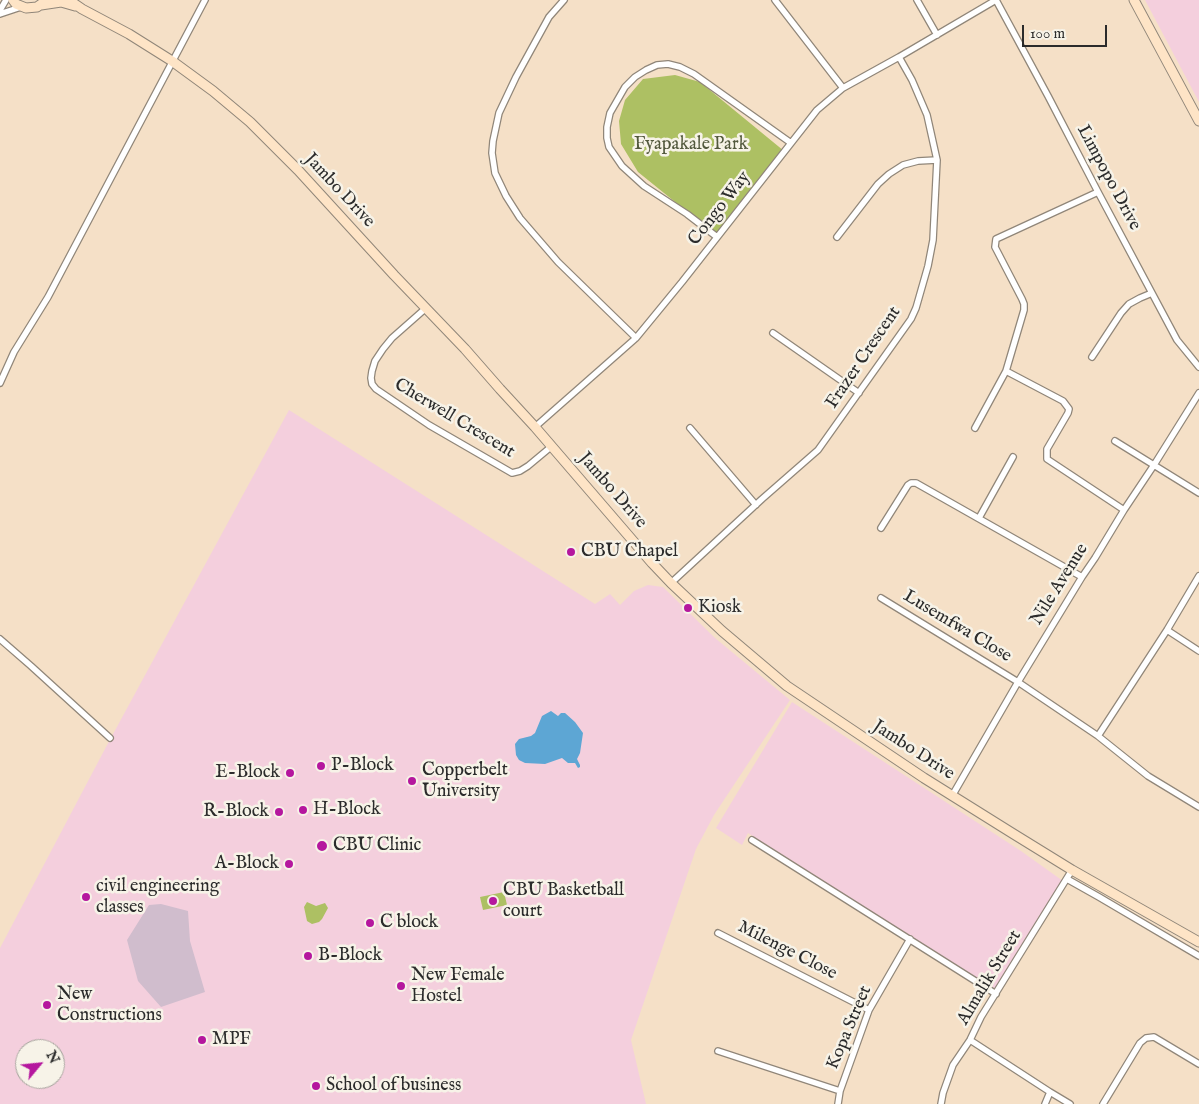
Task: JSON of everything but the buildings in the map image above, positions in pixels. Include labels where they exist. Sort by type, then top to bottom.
[{"type":"main road","points":[[12,0],[21,7]]},
{"type":"main road","name":"Jambo Drive","points":[[69,0],[172,61],[213,91],[250,122],[276,147],[535,426],[671,583],[722,631],[787,686],[952,796],[1072,870],[1199,942]]},
{"type":"main road","points":[[1134,0],[1199,121]]},
{"type":"main road","name":"Jambo Drive","points":[[21,7],[32,8],[44,2],[61,2],[82,9]]},
{"type":"street","points":[[0,10],[6,0]]},
{"type":"street","points":[[0,383],[14,352],[48,297],[205,0]]},
{"type":"street","points":[[564,0],[549,16],[499,113],[492,153],[496,172],[506,196],[520,218],[558,262],[636,338]]},
{"type":"street","points":[[775,0],[843,88]]},
{"type":"street","points":[[917,0],[938,34]]},
{"type":"street","name":"Congo Way","points":[[535,426],[636,338],[817,110],[843,88],[996,0]]},
{"type":"street","name":"Limpopo Drive","points":[[996,0],[1177,340],[1199,367]]},
{"type":"street","points":[[0,14],[21,7]]},
{"type":"street","name":"Frazer Crescent","points":[[671,583],[818,450],[911,319],[916,308],[928,266],[932,240],[937,160],[927,114],[912,80],[899,57]]},
{"type":"street","points":[[717,236],[644,186],[622,166],[609,147],[607,127],[610,113],[625,87],[635,77],[657,65],[668,64],[680,67],[694,74],[791,143]]},
{"type":"street","points":[[837,238],[878,184],[889,174],[903,165],[918,161],[937,160]]},
{"type":"street","points":[[975,428],[1006,371],[1024,310],[1024,304],[996,247],[996,239],[1098,192]]},
{"type":"street","points":[[1092,357],[1129,304],[1152,293]]},
{"type":"street","name":"Cherwell Crescent","points":[[426,308],[392,338],[375,361],[371,378],[372,384],[376,389],[429,425],[512,473],[528,466],[552,446]]},
{"type":"street","points":[[773,334],[859,393]]},
{"type":"street","points":[[1006,371],[1063,401],[1069,409],[1068,414],[1047,449],[1047,459],[1124,510]]},
{"type":"street","name":"Nile Avenue","points":[[952,796],[1082,577],[1199,393]]},
{"type":"street","points":[[690,428],[756,505]]},
{"type":"street","points":[[1115,441],[1199,494]]},
{"type":"street","points":[[979,518],[1013,457]]},
{"type":"street","points":[[881,528],[908,485],[911,482],[916,483],[1082,577]]},
{"type":"street","points":[[1098,736],[1167,630],[1199,576]]},
{"type":"street","name":"Lusemfwa Close","points":[[881,598],[1018,682],[1098,736],[1148,776],[1199,807]]},
{"type":"street","points":[[1167,630],[1199,651]]},
{"type":"street","points":[[0,640],[110,738]]},
{"type":"street","points":[[752,840],[996,994]]},
{"type":"street","name":"Almalik Street","points":[[941,1104],[953,1065],[1072,870]]},
{"type":"street","points":[[1067,880],[1199,956]]},
{"type":"street","name":"Milenge Close","points":[[718,932],[869,1010]]},
{"type":"street","name":"Kopa Street","points":[[838,1104],[840,1091],[869,1010],[910,939]]},
{"type":"street","points":[[1103,1104],[1140,1043],[1146,1038],[1154,1037],[1199,1064]]},
{"type":"street","points":[[970,1040],[1070,1104]]},
{"type":"street","points":[[718,1051],[840,1091]]},
{"type":"street","points":[[1045,1104],[1050,1092]]},
{"type":"shaded area","points":[[1145,0],[1199,0],[1199,102]]},
{"type":"shaded area","name":"Copperbelt University","points":[[289,410],[595,604],[610,594],[620,605],[634,591],[648,585],[663,587],[715,638],[790,700],[714,815],[696,849],[631,1040],[646,1104],[0,1104],[0,948],[106,747]]},
{"type":"shaded area","points":[[792,702],[1021,851],[1063,881],[996,991],[748,833],[742,845],[716,828]]},
{"type":"shaded area","points":[[161,904],[188,911],[190,941],[205,992],[161,1007],[138,981],[127,940],[149,905]]},
{"type":"green space","name":"Fyapakale Park","points":[[675,75],[700,82],[784,151],[716,235],[638,172],[621,144],[619,121],[625,100],[643,79]]},
{"type":"green space","name":"CBU Basketball court","points":[[504,892],[507,905],[483,910],[480,897]]},
{"type":"green space","points":[[307,902],[316,906],[325,903],[328,908],[319,922],[312,924],[307,921],[304,907]]},
{"type":"water","points":[[551,711],[558,716],[561,713],[565,713],[583,733],[580,753],[577,759],[580,765],[578,768],[575,763],[568,763],[562,758],[545,764],[525,763],[519,760],[516,755],[515,744],[519,739],[535,733],[542,716]]},
{"type":"place","name":"CBU Chapel","points":[[571,552]]},
{"type":"place","name":"Kiosk","points":[[688,608]]},
{"type":"place","name":"P-Block","points":[[321,766]]},
{"type":"place","name":"E-Block","points":[[290,773]]},
{"type":"place","name":"Copperbelt University","points":[[412,781]]},
{"type":"place","name":"H-Block","points":[[303,810]]},
{"type":"place","name":"R-Block","points":[[279,812]]},
{"type":"place","name":"CBU Clinic","points":[[322,846]]},
{"type":"place","name":"A-Block","points":[[289,864]]},
{"type":"place","name":"civil engineering classes","points":[[86,897]]},
{"type":"place","name":"CBU Basketball court","points":[[493,901]]},
{"type":"place","name":"C block","points":[[370,923]]},
{"type":"place","name":"B-Block","points":[[308,956]]},
{"type":"place","name":"New Female Hostel","points":[[401,986]]},
{"type":"place","name":"New Constructions","points":[[47,1005]]},
{"type":"place","name":"MPF","points":[[202,1040]]},
{"type":"place","name":"School of business","points":[[316,1086]]}]
